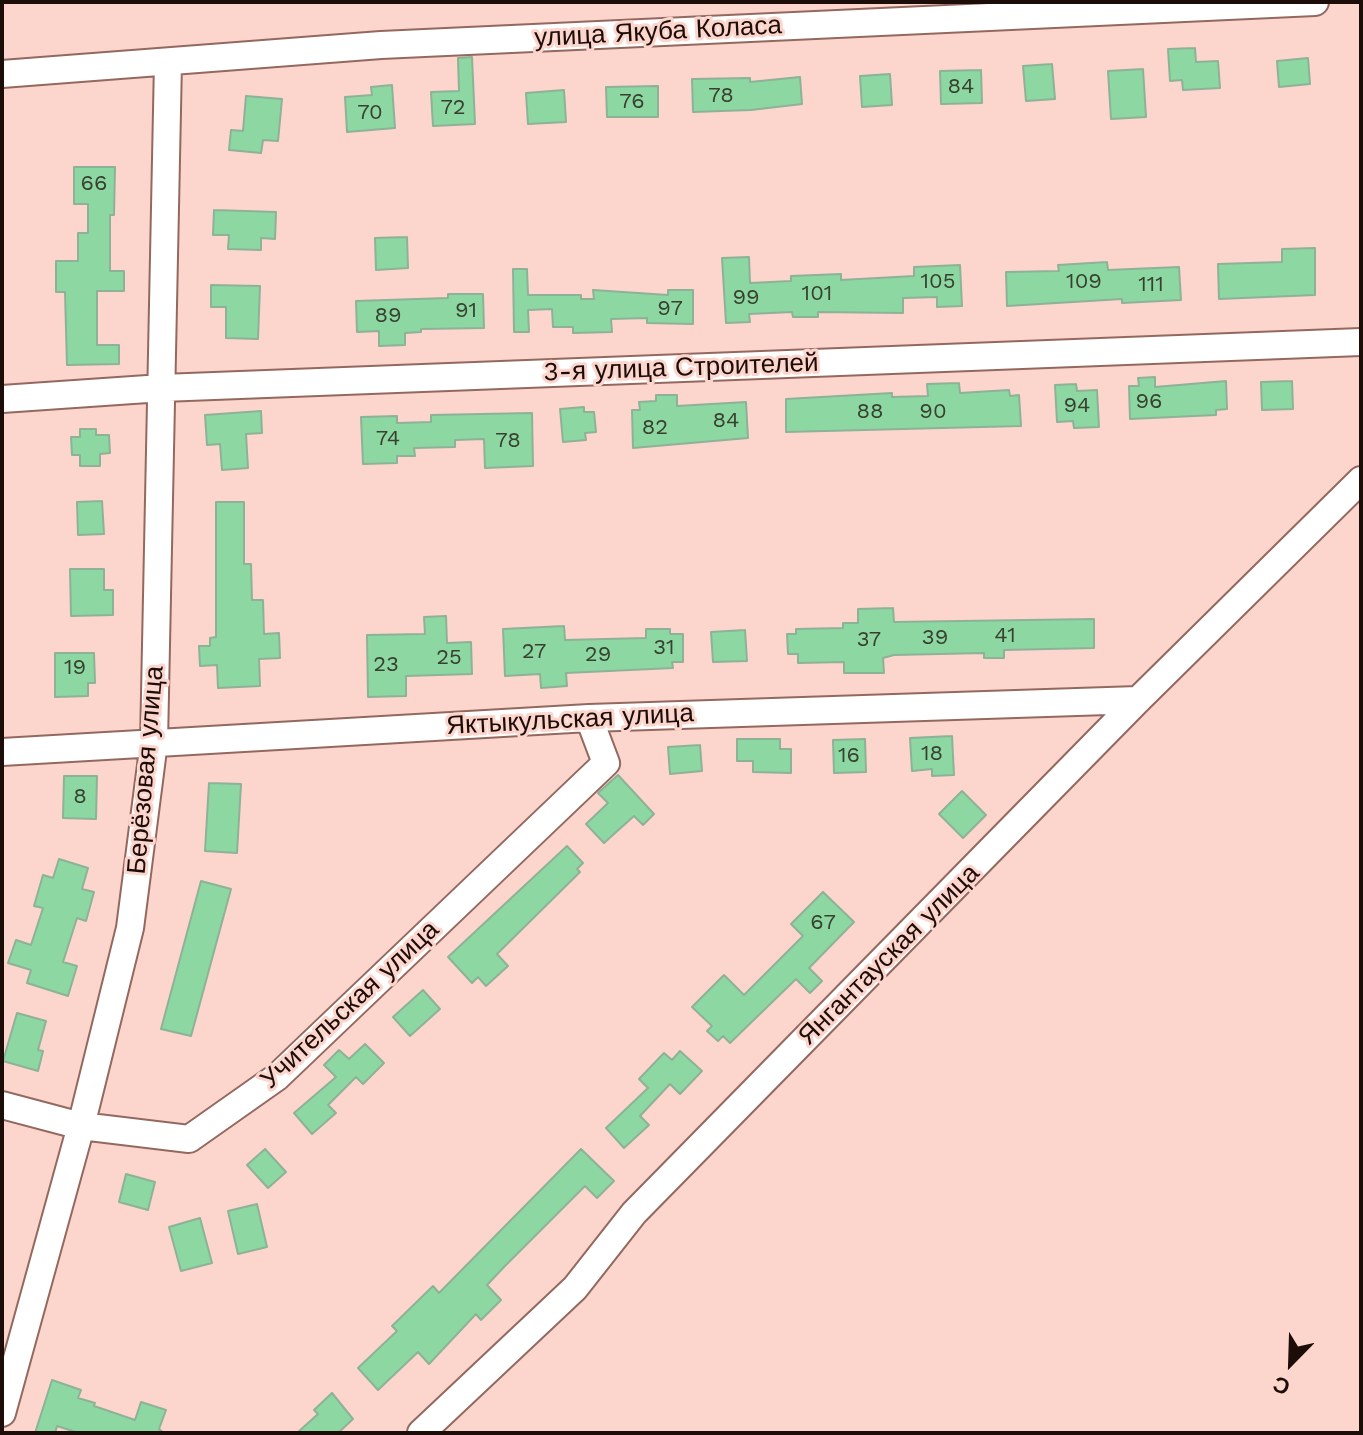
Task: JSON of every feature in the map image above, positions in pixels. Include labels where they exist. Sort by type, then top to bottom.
[{"type":"street","name":"улица Якуба Коласа","points":[[2,74],[381,45],[1315,2]]},
{"type":"street","name":"Берёзовая улица","points":[[2,1413],[81,1126],[130,928],[154,742],[168,62]]},
{"type":"street","name":"3-я улица Строителей","points":[[2,399],[162,388],[1361,342]]},
{"type":"street","name":"Янгантауская улица","points":[[421,1433],[575,1288],[634,1213],[1138,700],[1361,480]]},
{"type":"street","name":"Яктыкульская улица","points":[[2,752],[589,718],[1138,700]]},
{"type":"street","name":"Учительская улица","points":[[2,1105],[81,1126],[189,1139],[277,1077],[606,763],[589,718]]},
{"type":"building","points":[[1195,48],[1196,62],[1218,61],[1220,88],[1183,90],[1182,80],[1170,81],[1168,49]]},
{"type":"building","points":[[472,57],[475,124],[433,126],[431,92],[459,91],[458,58]]},
{"type":"building","points":[[1308,58],[1310,84],[1279,87],[1277,61]]},
{"type":"building","points":[[1052,64],[1055,99],[1026,101],[1023,66]]},
{"type":"building","points":[[1143,69],[1146,117],[1111,119],[1108,71]]},
{"type":"building","points":[[981,70],[982,103],[941,104],[940,71]]},
{"type":"building","points":[[890,74],[892,105],[862,107],[860,76]]},
{"type":"building","points":[[800,77],[802,104],[693,112],[692,79],[750,78],[750,82]]},
{"type":"building","points":[[392,85],[395,128],[347,132],[345,97],[372,95],[371,87]]},
{"type":"building","points":[[658,86],[658,117],[607,117],[606,87]]},
{"type":"building","points":[[564,90],[566,122],[528,124],[526,93]]},
{"type":"building","points":[[246,96],[282,99],[278,141],[263,140],[261,153],[229,150],[231,130],[243,131]]},
{"type":"building","points":[[74,167],[115,167],[114,215],[110,215],[110,271],[124,271],[124,291],[97,291],[97,345],[119,345],[119,364],[67,365],[65,292],[56,292],[56,261],[78,261],[78,233],[88,233],[88,204],[74,204]]},
{"type":"building","points":[[214,210],[276,212],[275,239],[261,238],[261,250],[228,249],[229,235],[213,235]]},
{"type":"building","points":[[407,237],[408,268],[376,270],[375,238]]},
{"type":"building","points":[[1315,248],[1315,295],[1219,299],[1218,264],[1282,262],[1282,249]]},
{"type":"building","points":[[749,257],[750,283],[791,281],[791,276],[841,274],[841,280],[914,276],[914,267],[960,265],[962,306],[937,307],[937,297],[903,298],[903,313],[818,312],[818,317],[793,317],[792,312],[749,314],[750,322],[726,323],[722,258]]},
{"type":"building","points":[[1107,262],[1108,270],[1179,267],[1181,300],[1122,303],[1122,299],[1007,306],[1006,272],[1059,271],[1058,265]]},
{"type":"building","points":[[513,269],[527,269],[528,295],[581,295],[581,299],[594,299],[593,290],[668,295],[668,290],[693,290],[693,324],[647,323],[647,318],[611,319],[612,332],[573,333],[573,327],[553,327],[552,309],[528,310],[529,332],[514,332]]},
{"type":"building","points":[[211,285],[260,286],[258,339],[226,338],[226,307],[211,307]]},
{"type":"building","points":[[448,294],[483,294],[484,328],[421,329],[421,332],[405,333],[405,345],[379,346],[379,331],[357,332],[356,301],[448,298]]},
{"type":"building","points":[[1155,377],[1155,387],[1226,381],[1227,409],[1216,410],[1216,415],[1130,419],[1129,386],[1139,386],[1138,378]]},
{"type":"building","points":[[1292,381],[1293,409],[1262,410],[1261,382]]},
{"type":"building","points":[[959,383],[960,393],[1009,390],[1010,396],[1019,395],[1021,426],[786,432],[786,399],[892,393],[892,397],[928,396],[927,384]]},
{"type":"building","points":[[1076,384],[1077,391],[1097,390],[1099,427],[1074,428],[1073,421],[1057,422],[1055,385]]},
{"type":"building","points":[[656,395],[677,395],[677,406],[746,402],[748,438],[633,448],[632,410],[640,410],[639,402],[656,401]]},
{"type":"building","points":[[584,407],[584,412],[594,412],[596,432],[585,433],[586,440],[563,442],[560,409]]},
{"type":"building","points":[[261,411],[262,433],[246,434],[248,468],[222,470],[220,444],[207,445],[205,415]]},
{"type":"building","points":[[532,413],[533,466],[485,468],[484,439],[455,440],[455,447],[414,448],[415,456],[397,456],[397,463],[363,464],[361,417],[397,416],[397,423],[431,422],[431,415]]},
{"type":"building","points":[[80,429],[96,429],[96,435],[109,435],[110,453],[100,454],[100,466],[80,466],[80,455],[72,455],[71,437],[80,437]]},
{"type":"building","points":[[102,501],[104,534],[78,535],[77,502]]},
{"type":"building","points":[[216,502],[244,502],[244,564],[251,564],[252,600],[263,600],[264,634],[279,633],[280,658],[259,659],[260,686],[218,688],[217,665],[200,666],[199,646],[210,646],[210,638],[216,637]]},
{"type":"building","points":[[70,569],[104,569],[104,590],[113,590],[113,615],[71,616]]},
{"type":"building","points":[[893,608],[894,622],[1094,619],[1094,648],[1004,650],[1004,658],[984,658],[984,653],[894,655],[883,658],[884,673],[844,673],[844,662],[798,663],[798,654],[788,654],[787,634],[796,634],[796,629],[843,628],[843,623],[858,623],[858,609]]},
{"type":"building","points":[[446,616],[447,643],[471,642],[472,674],[406,676],[406,696],[368,697],[367,635],[425,634],[424,617]]},
{"type":"building","points":[[564,626],[565,640],[646,638],[646,629],[670,629],[670,634],[683,634],[683,662],[672,662],[673,668],[566,673],[567,686],[541,688],[540,674],[505,676],[503,629]]},
{"type":"building","points":[[745,630],[747,661],[713,662],[711,632]]},
{"type":"building","points":[[55,653],[94,653],[95,683],[88,683],[88,696],[55,697]]},
{"type":"building","points":[[952,736],[954,775],[932,776],[932,769],[912,771],[910,738]]},
{"type":"building","points":[[737,739],[780,739],[780,749],[791,749],[791,773],[753,772],[753,761],[737,761]]},
{"type":"building","points":[[865,739],[866,772],[834,773],[833,740]]},
{"type":"building","points":[[700,745],[702,771],[670,774],[668,747]]},
{"type":"building","points":[[618,775],[654,814],[643,825],[634,816],[604,843],[586,824],[608,803],[598,793]]},
{"type":"building","points":[[64,776],[97,776],[96,819],[63,818]]},
{"type":"building","points":[[209,783],[241,784],[237,853],[205,851]]},
{"type":"building","points":[[962,791],[986,815],[963,838],[939,814]]},
{"type":"building","points":[[567,846],[583,863],[577,869],[580,872],[497,954],[508,966],[486,986],[478,977],[472,983],[448,957]]},
{"type":"building","points":[[59,859],[88,868],[82,889],[94,892],[86,921],[77,918],[63,962],[77,966],[68,996],[27,983],[31,970],[8,963],[16,940],[31,945],[43,908],[34,906],[43,875],[53,878]]},
{"type":"building","points":[[201,881],[231,889],[191,1036],[161,1029]]},
{"type":"building","points":[[823,892],[854,922],[809,968],[822,981],[810,993],[796,979],[730,1043],[723,1036],[718,1041],[707,1031],[712,1026],[692,1007],[724,975],[744,995],[803,936],[791,924]]},
{"type":"building","points":[[423,990],[440,1009],[410,1036],[393,1017]]},
{"type":"building","points":[[17,1013],[46,1021],[38,1050],[43,1051],[38,1071],[3,1061]]},
{"type":"building","points":[[365,1044],[384,1063],[363,1084],[356,1077],[328,1105],[336,1113],[312,1134],[294,1113],[336,1077],[324,1065],[339,1050],[349,1059]]},
{"type":"building","points":[[680,1051],[702,1071],[680,1094],[670,1084],[640,1116],[649,1125],[624,1148],[606,1128],[648,1088],[639,1079],[664,1053],[672,1060]]},
{"type":"building","points":[[265,1149],[286,1172],[268,1188],[247,1165]]},
{"type":"building","points":[[581,1149],[614,1181],[597,1198],[585,1186],[505,1266],[487,1285],[501,1300],[481,1320],[476,1314],[429,1364],[418,1352],[378,1390],[358,1368],[397,1331],[392,1326],[433,1286],[439,1293]]},
{"type":"building","points":[[126,1174],[155,1182],[148,1210],[119,1202]]},
{"type":"building","points":[[257,1204],[267,1247],[238,1254],[228,1211]]},
{"type":"building","points":[[200,1218],[212,1263],[181,1271],[169,1227]]},
{"type":"building","points":[[52,1380],[81,1390],[78,1398],[95,1403],[94,1406],[135,1420],[141,1402],[166,1410],[159,1429],[164,1433],[79,1433],[57,1426],[55,1433],[35,1433]]},
{"type":"building","points":[[332,1393],[353,1419],[338,1433],[297,1433],[318,1414],[314,1410]]}]
